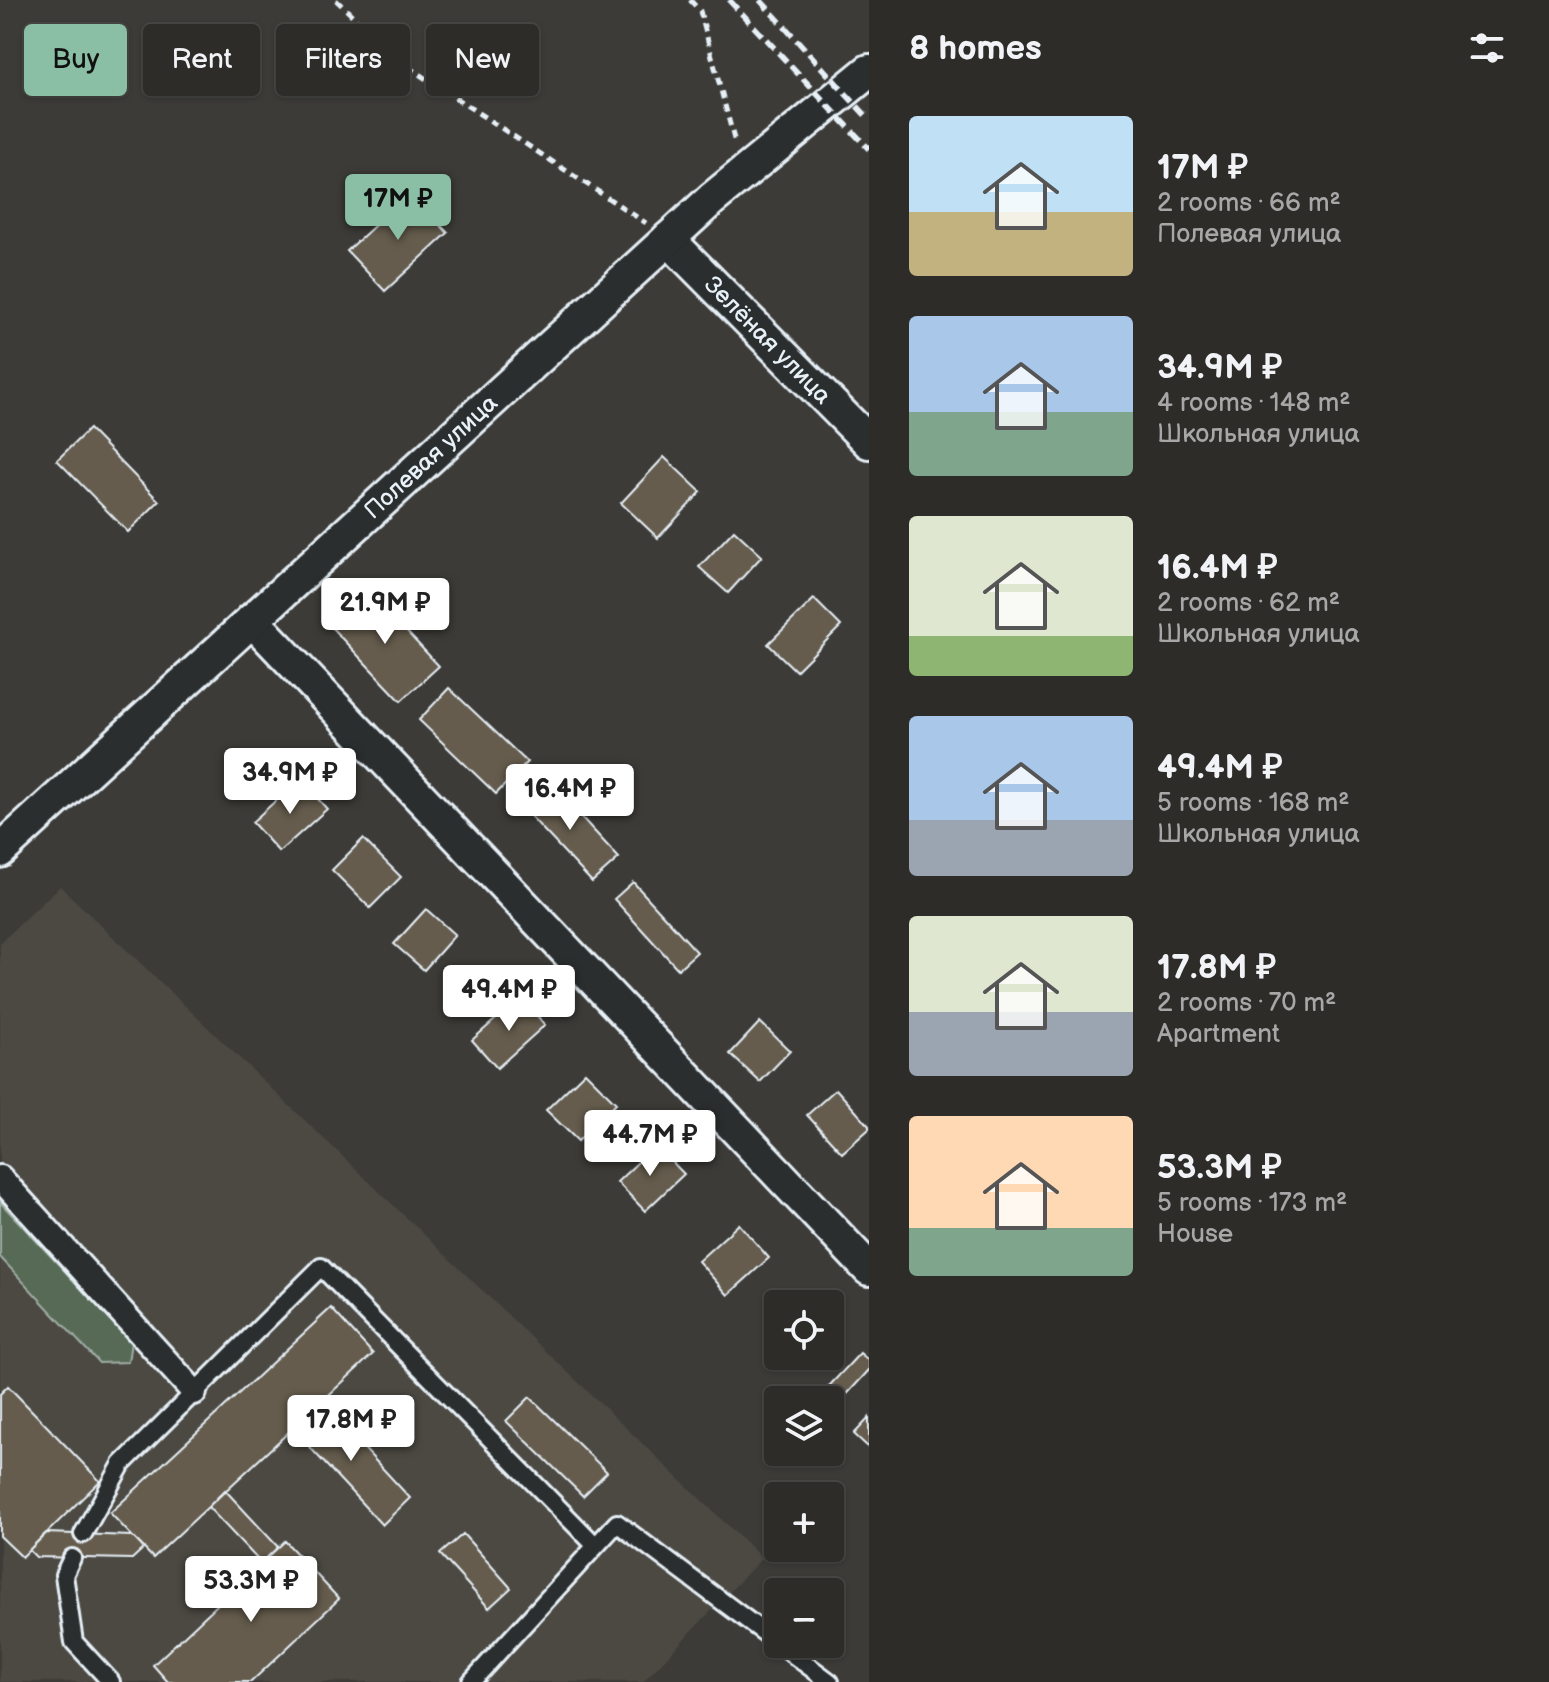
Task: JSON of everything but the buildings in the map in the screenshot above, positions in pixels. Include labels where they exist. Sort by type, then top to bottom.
[{"type":"street","name":"Полевая улица","points":[[0,851],[712,199],[869,71]]},
{"type":"street","name":"Зелёная улица","points":[[668,239],[869,442]]},
{"type":"street","points":[[252,620],[869,1269]]},
{"type":"street","points":[[0,1178],[194,1392]]},
{"type":"lane","points":[[83,1534],[122,1464],[321,1267],[596,1546]]},
{"type":"lane","points":[[471,1682],[617,1523],[764,1633]]},
{"type":"lane","points":[[72,1558],[64,1575],[74,1642],[111,1682]]},
{"type":"lane","points":[[797,1658],[830,1682]]},
{"type":"path","points":[[336,0],[405,65],[588,183],[668,239]]},
{"type":"path","points":[[690,0],[700,11],[736,145]]},
{"type":"shaded area","points":[[60,886],[762,1558],[643,1682],[0,1682],[0,943]]},
{"type":"green space","points":[[0,1202],[131,1342],[128,1362],[99,1363],[0,1257]]},
{"type":"railway","points":[[729,0],[869,149]]},
{"type":"railway","points":[[760,0],[869,119]]}]
